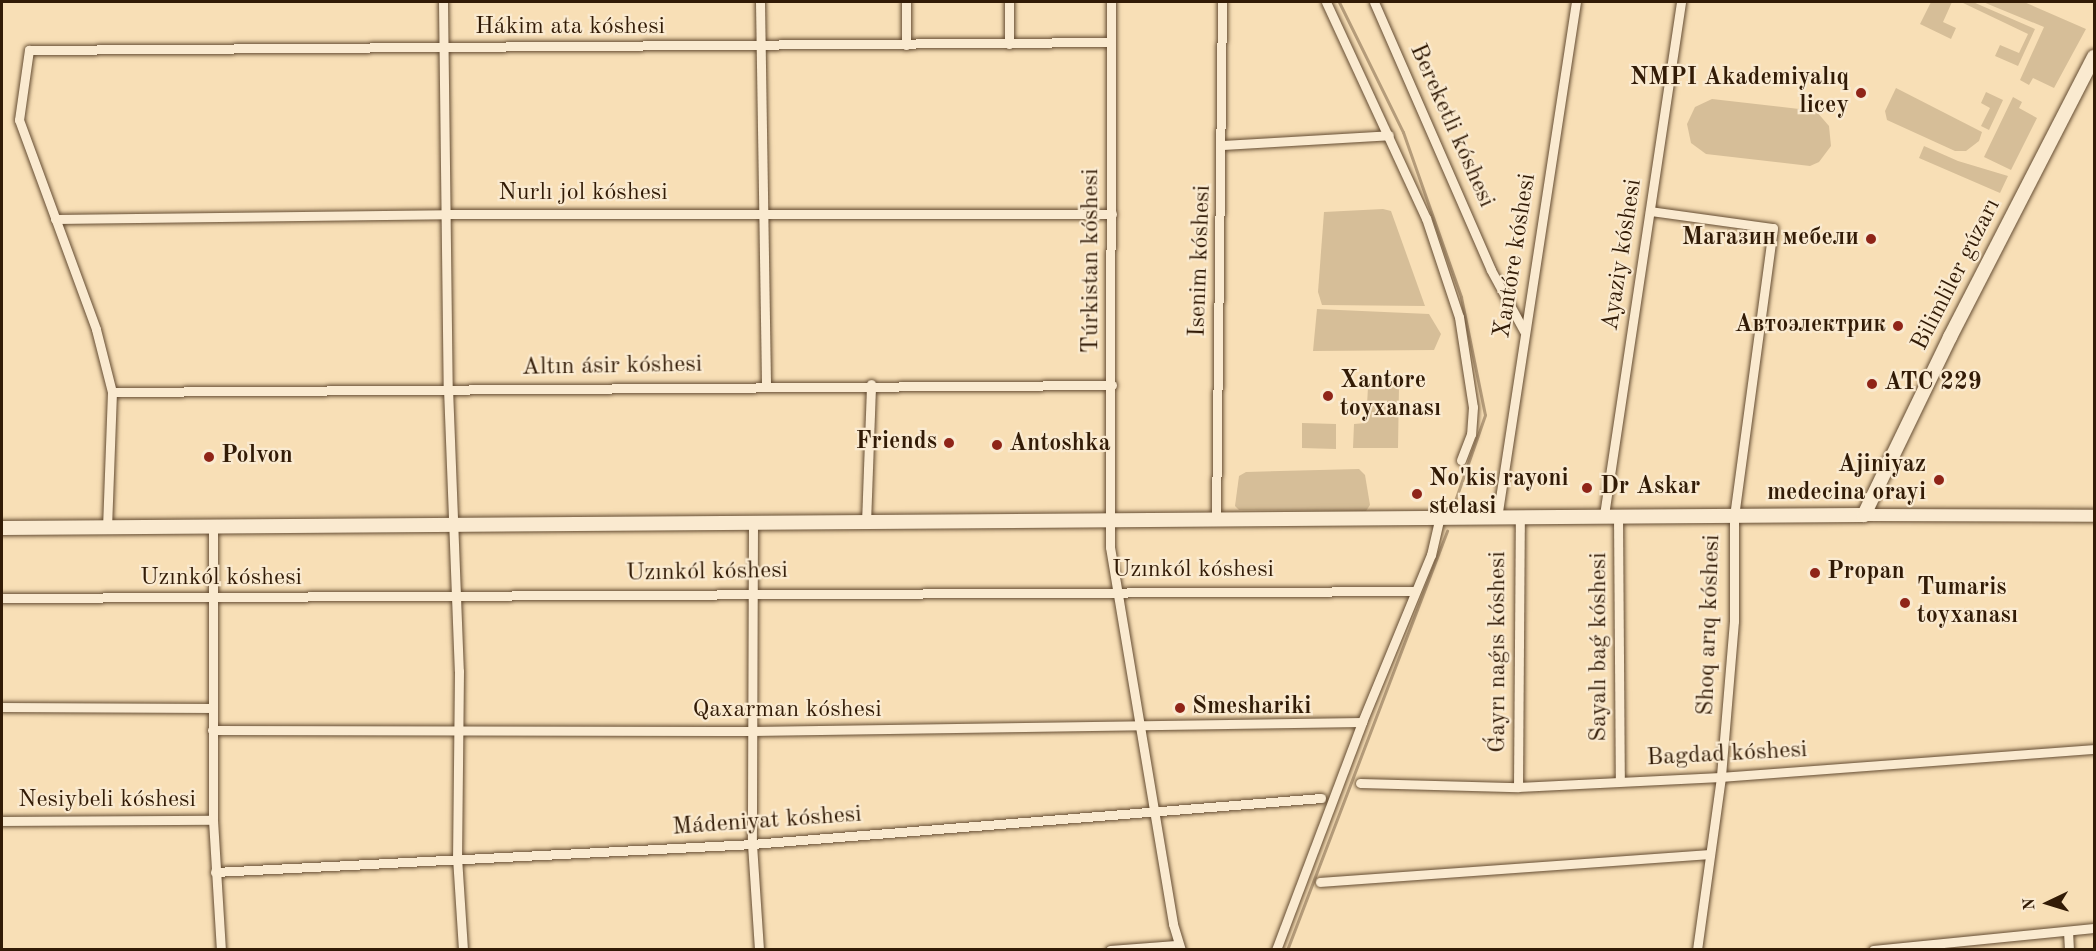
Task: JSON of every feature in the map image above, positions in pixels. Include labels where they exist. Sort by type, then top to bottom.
[{"type":"main road","name":"Bilimliler gúzarı","points":[[1864,515],[1950,337],[2094,57]]},
{"type":"main road","points":[[2,528],[1864,515]]},
{"type":"street","points":[[443,2],[447,388],[457,595],[457,857],[463,950]]},
{"type":"street","points":[[760,2],[766,385]]},
{"type":"street","points":[[906,2],[906,45]]},
{"type":"street","points":[[1009,2],[1009,44]]},
{"type":"street","name":"Túrkistan kóshesi","points":[[1111,2],[1112,521],[1110,547],[1179,947]]},
{"type":"street","name":"Isenim kóshesi","points":[[1216,521],[1223,145],[1222,2]]},
{"type":"street","points":[[1326,2],[1426,218],[1459,317],[1473,407],[1471,434],[1461,460]]},
{"type":"street","name":"Bereketli kóshesi","points":[[1374,2],[1491,270],[1524,331]]},
{"type":"street","name":"Xantóre kóshesi","points":[[1497,518],[1576,2]]},
{"type":"street","name":"Ayaziy kóshesi","points":[[1611,515],[1650,211],[1681,2]]},
{"type":"street","name":"Hákim ata kóshesi","points":[[55,219],[19,120],[29,50],[1111,42]]},
{"type":"street","points":[[1223,145],[1389,135]]},
{"type":"street","name":"Shoq arıq kóshesi","points":[[1650,211],[1773,228],[1734,515],[1734,621],[1722,777],[1696,950]]},
{"type":"street","name":"Nurlı jol kóshesi","points":[[55,219],[446,214],[1112,214]]},
{"type":"street","points":[[55,219],[96,329],[112,392],[107,528]]},
{"type":"street","points":[[867,523],[871,384]]},
{"type":"street","name":"Altın ásir kóshesi","points":[[112,392],[871,384],[1112,386]]},
{"type":"street","name":"Sayalı baǵ kóshesi","points":[[1611,515],[1620,779]]},
{"type":"street","points":[[1864,515],[2094,516]]},
{"type":"street","name":"Ǵayrı naǵıs kóshesi","points":[[1518,787],[1520,517]]},
{"type":"street","points":[[1276,950],[1413,591],[1431,555],[1439,519]]},
{"type":"street","points":[[753,524],[752,844],[759,950]]},
{"type":"street","points":[[213,528],[213,820],[221,950]]},
{"type":"street","name":"Uzınkól kóshesi","points":[[2,598],[213,599],[1118,590],[1413,591]]},
{"type":"street","points":[[2,707],[212,708]]},
{"type":"street","name":"Qaxarman kóshesi","points":[[212,730],[458,732],[1143,729],[1362,722]]},
{"type":"street","name":"Bagdad kóshesi","points":[[1360,783],[1518,787],[1620,779],[1722,777],[2094,749]]},
{"type":"street","name":"Mádeniyat kóshesi","points":[[215,872],[457,857],[752,844],[1321,798]]},
{"type":"street","name":"Nesiybeli kóshesi","points":[[2,821],[213,820]]},
{"type":"street","points":[[1320,882],[1709,854]]},
{"type":"street","points":[[1874,950],[1965,945],[2094,928]]},
{"type":"street","points":[[2068,931],[2069,950]]},
{"type":"street","points":[[1110,950],[1179,947]]},
{"type":"shaded area","points":[[1931,2],[1952,2],[1943,22],[1956,28],[1951,39],[1920,24]]},
{"type":"shaded area","points":[[1961,2],[1973,2],[2035,29],[2018,66],[1995,56],[2000,45],[2019,53],[2028,34]]},
{"type":"shaded area","points":[[1983,2],[2024,2],[2086,29],[2054,88],[2033,78],[2029,85],[2020,80],[2044,27]]},
{"type":"shaded area","points":[[1896,88],[1982,132],[1979,141],[1966,151],[1955,151],[1887,120],[1885,111]]},
{"type":"shaded area","points":[[1986,92],[2003,100],[1989,130],[1981,126],[1990,108],[1981,103]]},
{"type":"shaded area","points":[[2013,97],[2022,102],[2019,108],[2037,118],[2011,170],[1984,157]]},
{"type":"shaded area","points":[[1712,99],[1816,111],[1829,126],[1831,146],[1819,162],[1810,166],[1706,154],[1691,143],[1687,124],[1695,107]]},
{"type":"shaded area","points":[[1924,146],[1958,161],[2008,176],[2000,193],[1919,158]]},
{"type":"shaded area","points":[[1383,209],[1391,211],[1425,306],[1322,305],[1318,292],[1324,212]]},
{"type":"shaded area","points":[[1317,309],[1429,314],[1441,334],[1434,350],[1313,351]]},
{"type":"shaded area","points":[[1368,387],[1399,387],[1398,448],[1353,448],[1354,424],[1366,423]]},
{"type":"shaded area","points":[[1302,423],[1336,424],[1336,449],[1302,448]]},
{"type":"shaded area","points":[[1359,469],[1365,475],[1370,505],[1366,511],[1239,510],[1235,506],[1239,476],[1246,472]]},
{"type":"waterway","points":[[1339,2],[1403,132],[1461,297],[1485,415],[1450,515]]},
{"type":"waterway","points":[[1287,950],[1447,531]]},
{"type":"place","name":"NMPI Akademiyalıq licey","points":[[1861,93]]},
{"type":"place","name":"Магазин мебели","points":[[1871,239]]},
{"type":"place","name":"Автоэлектрик","points":[[1898,326]]},
{"type":"place","name":"АТС 229","points":[[1872,384]]},
{"type":"place","name":"Xantore toyxanası","points":[[1328,396]]},
{"type":"place","name":"Friends","points":[[949,443]]},
{"type":"place","name":"Antoshka","points":[[997,445]]},
{"type":"place","name":"Polvon","points":[[209,457]]},
{"type":"place","name":"Ajiniyaz medecina orayi","points":[[1939,480]]},
{"type":"place","name":"Dr Askar","points":[[1587,488]]},
{"type":"place","name":"No'kis rayoni stelasi","points":[[1417,494]]},
{"type":"place","name":"Propan","points":[[1815,573]]},
{"type":"place","name":"Tumaris toyxanası","points":[[1905,603]]},
{"type":"place","name":"Smeshariki","points":[[1180,708]]}]
